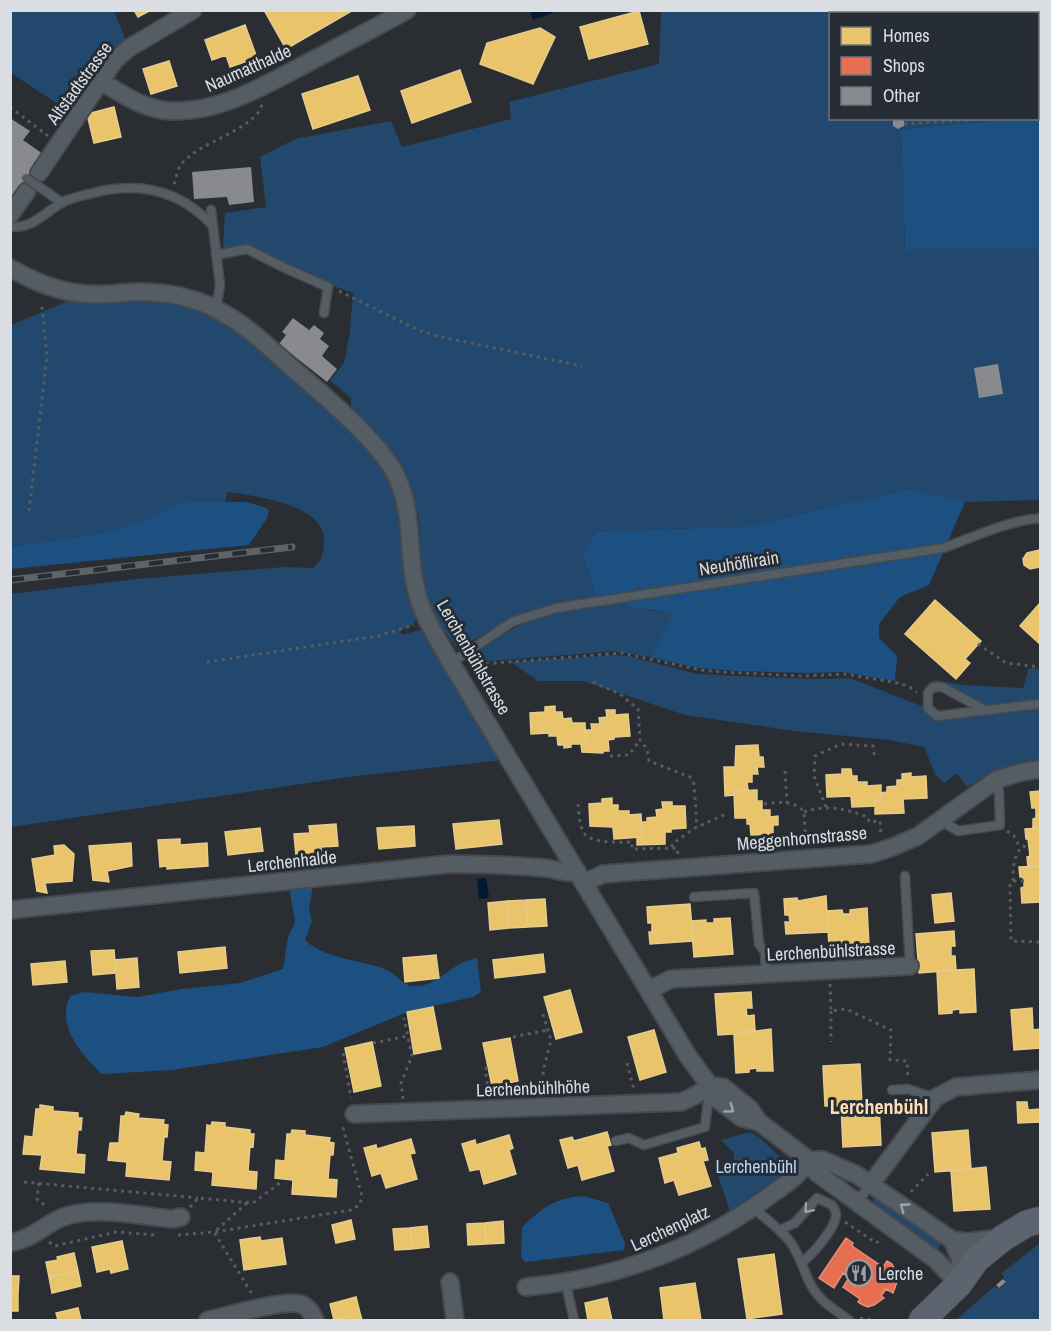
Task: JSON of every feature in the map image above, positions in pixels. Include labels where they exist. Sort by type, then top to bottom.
[{"type":"main road","points":[[922,1320],[959,1284],[976,1260],[1003,1238],[1026,1224],[1041,1220]]},
{"type":"main road","points":[[959,1284],[984,1273],[1041,1231]]},
{"type":"street","name":"Altstadtstrasse","points":[[10,215],[115,60],[129,48],[193,10]]},
{"type":"street","name":"Naumatthalde","points":[[100,81],[139,103],[169,111],[198,110],[220,104],[259,87],[407,10]]},
{"type":"street","name":"Lerchenbühlstrasse","points":[[10,268],[48,287],[66,291],[88,295],[164,293],[192,299],[216,310],[255,335],[363,433],[399,480],[409,513],[416,589],[427,621],[458,664],[581,877],[688,1056],[710,1086]]},
{"type":"street","name":"Meggenhornstrasse","points":[[581,877],[603,873],[871,854],[918,836],[996,780],[1041,769]]},
{"type":"street","name":"Lerchenhalde","points":[[10,910],[448,864],[504,864],[557,870],[581,877]]},
{"type":"street","name":"Lerchenbühlstrasse","points":[[649,990],[671,979],[910,966]]},
{"type":"street","points":[[871,1184],[935,1098],[956,1087],[1041,1080]]},
{"type":"street","name":"Lerchenbühlhöhe","points":[[351,1112],[681,1102],[710,1086]]},
{"type":"street","points":[[710,1086],[723,1087],[750,1108],[759,1122],[809,1160],[817,1173],[936,1260],[959,1284]]},
{"type":"street","points":[[809,1160],[835,1163],[871,1184],[952,1240],[976,1242],[1003,1238]]},
{"type":"street","name":"Lerchenplatz","points":[[526,1287],[566,1284],[653,1260],[704,1237],[753,1208],[801,1173],[809,1160]]},
{"type":"street","points":[[10,1243],[25,1240],[61,1218],[82,1212],[173,1220],[181,1217]]},
{"type":"street","points":[[952,1240],[960,1258],[959,1284]]},
{"type":"street","points":[[450,1282],[455,1320]]},
{"type":"street","points":[[208,1320],[289,1303],[298,1303],[310,1309],[315,1320]]},
{"type":"lane","points":[[31,181],[62,203]]},
{"type":"lane","points":[[10,226],[17,228],[38,220],[62,203],[106,189],[133,186],[162,192],[206,218],[212,225]]},
{"type":"lane","points":[[211,210],[220,285],[216,310]]},
{"type":"lane","points":[[216,255],[248,249],[328,287],[324,313]]},
{"type":"lane","name":"Neuhöflirain","points":[[458,664],[512,622],[556,608],[943,549],[997,528],[1041,518]]},
{"type":"lane","points":[[983,709],[942,687],[933,687],[927,697],[928,708],[938,716],[1041,704]]},
{"type":"lane","points":[[940,820],[958,831],[1000,825],[999,792],[996,780]]},
{"type":"lane","points":[[905,876],[910,966]]},
{"type":"lane","points":[[694,897],[754,893],[759,944],[765,952],[766,974]]},
{"type":"lane","points":[[616,1141],[628,1138],[644,1145],[705,1127],[710,1086]]},
{"type":"lane","points":[[892,1090],[908,1089],[935,1098]]},
{"type":"lane","points":[[857,1202],[871,1184]]},
{"type":"lane","points":[[780,1230],[795,1223],[817,1198],[832,1205],[836,1215],[831,1228],[815,1250],[802,1262]]},
{"type":"lane","points":[[753,1208],[780,1230],[790,1242],[802,1262],[809,1283],[825,1304],[849,1320]]},
{"type":"lane","points":[[566,1284],[574,1320]]},
{"type":"path","points":[[178,201],[174,184],[180,167],[195,151],[254,119],[262,108],[259,87]]},
{"type":"path","points":[[10,107],[59,143]]},
{"type":"path","points":[[904,124],[967,120]]},
{"type":"path","points":[[328,287],[366,303],[418,330],[488,348],[582,366]]},
{"type":"path","points":[[29,511],[47,357],[42,307]]},
{"type":"path","points":[[207,662],[378,636],[427,621]]},
{"type":"path","points":[[978,644],[1006,663],[1041,667]]},
{"type":"path","points":[[458,664],[621,653],[700,670],[721,672],[803,676],[844,674],[898,684],[927,697]]},
{"type":"path","points":[[593,682],[620,694],[638,709],[640,740],[647,749],[650,761],[690,777],[694,784],[697,827]]},
{"type":"path","points":[[610,756],[629,755],[640,740]]},
{"type":"path","points":[[826,807],[814,776],[815,756],[840,744],[873,746],[874,759]]},
{"type":"path","points":[[785,771],[786,803]]},
{"type":"path","points":[[764,804],[786,803],[798,806],[804,812],[806,847]]},
{"type":"path","points":[[578,804],[584,833],[591,839],[632,842],[632,849],[677,848]]},
{"type":"path","points":[[804,812],[826,807],[858,813],[868,817],[869,822],[880,821],[881,837]]},
{"type":"path","points":[[672,848],[672,844],[697,827],[728,813]]},
{"type":"path","points":[[1000,825],[1014,836],[1020,848]]},
{"type":"path","points":[[1020,848],[1023,846],[1029,848]]},
{"type":"path","points":[[1020,848],[1012,866],[1013,881],[1009,892],[1011,941],[1041,942]]},
{"type":"path","points":[[1013,881],[1024,881]]},
{"type":"path","points":[[830,999],[831,1042]]},
{"type":"path","points":[[831,1011],[846,1009],[891,1030],[890,1060],[907,1061],[908,1076]]},
{"type":"path","points":[[543,1014],[551,1040],[543,1072],[544,1082]]},
{"type":"path","points":[[402,1094],[401,1083],[412,1056],[404,1018]]},
{"type":"path","points":[[513,1037],[548,1030]]},
{"type":"path","points":[[373,1043],[408,1036]]},
{"type":"path","points":[[178,1235],[214,1232],[352,1210],[360,1204],[362,1196],[343,1128],[351,1112],[343,1053]]},
{"type":"path","points":[[627,1063],[636,1098]]},
{"type":"path","points":[[487,1067],[485,1070],[490,1095]]},
{"type":"path","points":[[911,1193],[928,1174]]},
{"type":"path","points":[[24,1182],[247,1203],[255,1203],[281,1182]]},
{"type":"path","points":[[39,1183],[37,1199],[40,1203],[48,1204]]},
{"type":"path","points":[[181,1217],[198,1198]]},
{"type":"path","points":[[214,1232],[247,1203]]},
{"type":"path","points":[[836,1215],[876,1243],[887,1234]]},
{"type":"path","points":[[40,1232],[55,1246],[116,1233],[166,1235]]},
{"type":"path","points":[[214,1232],[261,1309]]},
{"type":"path","points":[[856,1320],[861,1317],[872,1320]]},
{"type":"green space","points":[[670,10],[1040,11],[1040,116],[1039,12],[829,12],[829,120],[1003,120],[901,129],[905,250],[1040,248],[1040,500],[965,502],[908,489],[749,526],[595,532],[583,557],[597,597],[555,603],[521,615],[456,647],[437,618],[427,597],[421,575],[419,519],[408,482],[394,456],[351,411],[351,398],[330,380],[344,363],[350,331],[353,293],[314,279],[251,246],[225,248],[223,246],[225,213],[266,207],[260,157],[295,139],[391,121],[402,147],[511,119],[509,102],[659,64],[661,12]]},
{"type":"green space","points":[[10,11],[114,11],[126,41],[89,80],[70,112],[11,73]]},
{"type":"green space","points":[[160,299],[202,310],[234,328],[336,417],[376,458],[386,473],[397,501],[406,584],[418,618],[411,626],[400,630],[402,635],[419,630],[424,631],[503,760],[348,777],[11,827],[10,594],[137,579],[284,567],[313,568],[322,555],[324,544],[322,531],[315,520],[303,511],[272,500],[228,492],[225,502],[178,503],[149,518],[112,530],[69,539],[11,546],[11,325],[68,301]]},
{"type":"green space","points":[[623,600],[646,610],[675,613],[650,657],[614,651],[467,663],[471,656],[480,649],[523,624],[554,613]]},
{"type":"green space","points":[[629,656],[697,674],[813,679],[850,678],[924,707],[930,716],[937,720],[1040,707],[1040,760],[1021,762],[1002,768],[967,787],[957,773],[944,783],[935,774],[924,747],[889,740],[794,731],[685,715],[583,681],[538,681],[511,662]]},
{"type":"green space","points":[[1029,668],[1040,669],[1040,701],[986,705],[937,684],[933,680],[963,685],[1023,688]]},
{"type":"green space","name":"Lerchenbühl","points":[[749,1132],[759,1137],[784,1161],[783,1169],[779,1177],[730,1211],[718,1176],[725,1174],[723,1168],[733,1165],[734,1153],[721,1140]]},
{"type":"green space","points":[[875,1195],[942,1243],[937,1250],[872,1205]]},
{"type":"green space","points":[[1040,1243],[1040,1319],[956,1320],[995,1286],[999,1289],[1006,1283],[1002,1273]]},
{"type":"shaded area","points":[[530,11],[552,11],[553,13],[533,20]]},
{"type":"shaded area","points":[[1040,116],[1040,248],[905,250],[901,129],[1003,120],[1039,120]]},
{"type":"shaded area","points":[[908,489],[965,502],[929,585],[900,597],[879,624],[879,638],[897,656],[895,681],[843,672],[806,673],[698,668],[650,657],[674,613],[630,607],[624,603],[620,595],[597,597],[583,557],[595,532],[749,526]]},
{"type":"shaded area","points":[[246,502],[267,508],[269,511],[267,518],[249,545],[11,569],[11,546],[69,539],[112,530],[149,518],[178,503]]},
{"type":"shaded area","points":[[486,878],[489,898],[479,899],[477,879]]},
{"type":"shaded area","points":[[313,885],[309,910],[312,921],[305,940],[313,947],[333,955],[377,966],[411,986],[428,984],[462,963],[477,958],[481,992],[473,997],[407,1012],[323,1047],[172,1070],[102,1074],[77,1045],[66,1019],[66,1008],[70,996],[84,992],[137,997],[182,989],[240,983],[283,969],[288,937],[295,922],[289,887]]},
{"type":"shaded area","points":[[583,1196],[608,1203],[625,1243],[624,1250],[525,1262],[521,1257],[522,1227],[549,1205],[563,1199]]},
{"type":"building: Homes","points":[[134,10],[151,10],[138,17]]},
{"type":"building: Homes","points":[[264,10],[349,10],[350,12],[286,49]]},
{"type":"building: Homes","points":[[639,11],[648,44],[589,59],[580,27]]},
{"type":"building: Homes","points":[[245,25],[257,58],[230,67],[226,55],[212,60],[205,40]]},
{"type":"building: Homes","points":[[540,28],[555,37],[533,84],[480,64],[487,43]]},
{"type":"building: Homes","points":[[169,61],[177,86],[151,94],[143,69]]},
{"type":"building: Homes","points":[[460,70],[471,102],[412,123],[401,91]]},
{"type":"building: Homes","points":[[358,76],[370,110],[313,129],[302,94]]},
{"type":"building: Homes","points":[[114,107],[121,137],[94,143],[87,114]]},
{"type":"building: Homes","points":[[1040,550],[1040,567],[1030,569],[1024,565],[1023,559],[1027,553]]},
{"type":"building: Homes","points":[[935,600],[981,641],[965,659],[970,663],[956,679],[905,634]]},
{"type":"building: Homes","points":[[1040,603],[1040,644],[1020,626]]},
{"type":"building: Homes","points":[[555,706],[555,712],[562,712],[563,719],[571,718],[572,723],[585,723],[586,744],[571,744],[571,747],[564,748],[564,745],[558,745],[557,736],[549,736],[549,733],[531,734],[530,713],[545,712],[545,707]]},
{"type":"building: Homes","points":[[606,710],[615,710],[615,715],[628,714],[630,736],[614,737],[608,740],[609,751],[603,751],[603,753],[582,752],[581,744],[586,744],[585,730],[592,730],[591,724],[600,724],[599,718],[607,717]]},
{"type":"building: Homes","points":[[758,745],[759,757],[763,757],[764,767],[757,767],[758,774],[752,774],[752,782],[747,782],[748,790],[734,791],[734,795],[725,796],[724,767],[735,767],[736,746]]},
{"type":"building: Homes","points":[[842,769],[851,769],[852,776],[857,776],[857,782],[867,782],[867,786],[881,785],[881,800],[875,800],[875,806],[852,807],[851,796],[827,797],[826,775],[842,774]]},
{"type":"building: Homes","points":[[911,773],[911,777],[926,776],[927,798],[903,799],[904,813],[875,814],[875,800],[881,800],[881,793],[887,792],[887,787],[897,786],[897,780],[902,780],[902,774]]},
{"type":"building: Homes","points":[[757,790],[757,801],[762,801],[762,810],[770,810],[770,817],[778,816],[778,825],[773,825],[773,834],[751,835],[747,818],[735,818],[734,791]]},
{"type":"building: Homes","points":[[1040,791],[1040,828],[1033,829],[1036,808],[1032,808],[1030,792]]},
{"type":"building: Homes","points":[[612,798],[612,805],[618,805],[618,811],[629,811],[629,815],[641,814],[642,837],[614,839],[613,827],[590,826],[589,804],[602,803],[602,799]]},
{"type":"building: Homes","points":[[662,802],[672,802],[672,806],[685,806],[686,828],[671,829],[671,832],[665,832],[665,844],[637,845],[637,837],[642,837],[641,822],[647,822],[647,818],[657,817],[656,810],[663,809]]},
{"type":"building: Homes","points":[[499,820],[502,844],[456,849],[453,824]]},
{"type":"building: Homes","points":[[336,824],[338,846],[321,847],[321,854],[296,856],[294,834],[310,833],[309,826]]},
{"type":"building: Homes","points":[[414,826],[415,846],[379,849],[377,828]]},
{"type":"building: Homes","points":[[260,828],[263,851],[228,855],[225,832]]},
{"type":"building: Homes","points":[[1040,828],[1040,866],[1028,867],[1027,857],[1030,856],[1025,829]]},
{"type":"building: Homes","points":[[180,839],[180,845],[207,843],[208,866],[167,869],[167,866],[160,867],[158,840]]},
{"type":"building: Homes","points":[[131,843],[132,866],[107,871],[109,882],[93,880],[89,846]]},
{"type":"building: Homes","points":[[64,845],[74,854],[72,881],[45,883],[47,893],[37,891],[32,859],[55,855],[54,846]]},
{"type":"building: Homes","points":[[1040,866],[1040,902],[1022,903],[1021,888],[1024,887],[1024,881],[1023,877],[1020,877],[1019,867]]},
{"type":"building: Homes","points":[[951,893],[954,921],[935,923],[932,895]]},
{"type":"building: Homes","points":[[826,896],[828,932],[786,934],[785,922],[790,922],[789,915],[785,915],[784,899],[797,898],[798,901]]},
{"type":"building: Homes","points":[[545,899],[547,926],[528,927],[526,900]]},
{"type":"building: Homes","points":[[526,900],[528,927],[509,928],[507,901]]},
{"type":"building: Homes","points":[[507,901],[509,928],[490,930],[488,903]]},
{"type":"building: Homes","points":[[690,904],[693,941],[650,944],[649,932],[652,932],[652,923],[648,923],[647,907]]},
{"type":"building: Homes","points":[[867,908],[869,945],[829,947],[827,911],[842,910],[843,914],[850,914],[850,910]]},
{"type":"building: Homes","points":[[730,918],[733,954],[694,957],[691,921],[706,920],[706,923],[714,923],[714,919]]},
{"type":"building: Homes","points":[[954,931],[955,946],[951,946],[951,956],[955,956],[956,970],[919,973],[916,934]]},
{"type":"building: Homes","points":[[225,947],[227,968],[180,973],[178,952]]},
{"type":"building: Homes","points":[[114,950],[116,973],[93,975],[91,951]]},
{"type":"building: Homes","points":[[543,954],[545,972],[495,978],[493,960]]},
{"type":"building: Homes","points":[[436,955],[439,978],[405,982],[403,958]]},
{"type":"building: Homes","points":[[137,958],[139,987],[117,989],[115,960]]},
{"type":"building: Homes","points":[[65,961],[67,982],[33,985],[31,964]]},
{"type":"building: Homes","points":[[974,969],[976,1012],[960,1013],[960,1009],[952,1010],[952,1013],[939,1014],[937,971]]},
{"type":"building: Homes","points":[[570,990],[582,1032],[556,1039],[544,997]]},
{"type":"building: Homes","points":[[751,992],[752,1008],[746,1008],[747,1016],[754,1015],[755,1030],[748,1031],[748,1033],[718,1035],[715,994]]},
{"type":"building: Homes","points":[[433,1007],[441,1049],[414,1054],[407,1012]]},
{"type":"building: Homes","points":[[1032,1008],[1033,1030],[1040,1029],[1040,1048],[1014,1050],[1011,1010]]},
{"type":"building: Homes","points":[[771,1029],[773,1071],[757,1071],[757,1068],[749,1069],[749,1072],[736,1073],[734,1034]]},
{"type":"building: Homes","points":[[654,1030],[666,1072],[640,1080],[628,1037]]},
{"type":"building: Homes","points":[[510,1038],[518,1081],[492,1086],[483,1043]]},
{"type":"building: Homes","points":[[372,1042],[381,1086],[354,1092],[345,1048]]},
{"type":"building: Homes","points":[[860,1064],[862,1105],[825,1106],[823,1066]]},
{"type":"building: Homes","points":[[1017,1102],[1027,1102],[1028,1110],[1040,1109],[1040,1122],[1018,1123]]},
{"type":"building: Homes","points":[[879,1104],[881,1145],[843,1147],[841,1106]]},
{"type":"building: Homes","points":[[40,1105],[53,1107],[53,1111],[78,1113],[78,1118],[82,1118],[81,1130],[78,1130],[76,1154],[85,1155],[84,1173],[40,1169],[42,1155],[23,1154],[25,1136],[33,1137],[36,1109],[40,1109]]},
{"type":"building: Homes","points":[[126,1112],[139,1114],[138,1118],[164,1120],[163,1124],[168,1125],[167,1137],[164,1137],[162,1161],[171,1162],[169,1180],[126,1176],[127,1162],[108,1160],[110,1143],[119,1143],[121,1116],[125,1116]]},
{"type":"building: Homes","points":[[212,1122],[225,1123],[225,1127],[250,1130],[250,1134],[254,1134],[253,1147],[250,1146],[248,1171],[257,1172],[256,1189],[212,1185],[213,1172],[195,1170],[196,1152],[205,1153],[207,1125],[211,1126]]},
{"type":"building: Homes","points":[[292,1130],[305,1131],[305,1135],[330,1138],[329,1142],[334,1143],[333,1155],[330,1155],[328,1179],[337,1180],[336,1197],[292,1194],[293,1180],[275,1178],[276,1160],[285,1161],[287,1134],[291,1134]]},
{"type":"building: Homes","points":[[968,1130],[971,1169],[935,1172],[932,1133]]},
{"type":"building: Homes","points":[[607,1132],[611,1145],[607,1146],[614,1171],[582,1180],[578,1165],[568,1168],[560,1140],[572,1137],[574,1141]]},
{"type":"building: Homes","points":[[509,1135],[513,1148],[509,1150],[516,1174],[484,1184],[480,1169],[470,1171],[462,1144],[475,1140],[476,1145]]},
{"type":"building: Homes","points":[[411,1139],[415,1153],[410,1154],[417,1179],[386,1188],[381,1173],[372,1176],[364,1148],[376,1145],[377,1149]]},
{"type":"building: Homes","points":[[699,1142],[701,1149],[705,1148],[708,1160],[703,1161],[711,1186],[679,1195],[674,1180],[665,1183],[659,1158],[678,1153],[677,1148]]},
{"type":"building: Homes","points":[[986,1167],[990,1209],[954,1211],[951,1171]]},
{"type":"building: Homes","points":[[351,1220],[355,1239],[336,1243],[332,1225]]},
{"type":"building: Homes","points":[[503,1221],[504,1243],[486,1244],[485,1223]]},
{"type":"building: Homes","points":[[485,1223],[486,1244],[468,1245],[467,1224]]},
{"type":"building: Homes","points":[[427,1226],[429,1247],[412,1249],[410,1228]]},
{"type":"building: Homes","points":[[410,1228],[412,1249],[395,1250],[393,1229]]},
{"type":"building: Homes","points":[[260,1237],[261,1241],[282,1238],[286,1264],[244,1270],[240,1240]]},
{"type":"building: Homes","points":[[122,1241],[128,1269],[111,1273],[110,1269],[97,1272],[92,1247]]},
{"type":"building: Homes","points":[[74,1253],[78,1271],[49,1277],[46,1262]]},
{"type":"building: Homes","points":[[774,1254],[782,1314],[747,1319],[738,1259]]},
{"type":"building: Homes","points":[[78,1271],[81,1286],[52,1293],[49,1277]]},
{"type":"building: Homes","points":[[10,1276],[19,1276],[18,1294],[10,1294]]},
{"type":"building: Homes","points":[[695,1283],[701,1320],[664,1320],[660,1288]]},
{"type":"building: Homes","points":[[10,1294],[18,1294],[18,1311],[10,1311]]},
{"type":"building: Homes","points":[[356,1297],[360,1313],[334,1320],[330,1304]]},
{"type":"building: Homes","points":[[607,1298],[612,1320],[588,1320],[585,1303]]},
{"type":"building: Homes","points":[[78,1308],[81,1320],[58,1320],[56,1313]]},
{"type":"building: Homes","points":[[360,1313],[362,1320],[334,1320]]},
{"type":"building: Shops","name":"Lerche","points":[[846,1238],[853,1243],[852,1246],[883,1267],[887,1261],[892,1264],[896,1272],[897,1282],[893,1293],[886,1289],[881,1296],[884,1298],[874,1305],[868,1307],[863,1305],[858,1302],[860,1299],[843,1287],[849,1278],[843,1273],[834,1288],[819,1278]]},
{"type":"building: Other","points":[[10,118],[30,131],[23,140],[43,154],[44,177],[32,195],[10,201]]},
{"type":"building: Other","points":[[893,120],[904,120],[904,126],[898,129],[893,126]]},
{"type":"building: Other","points":[[251,167],[254,202],[229,205],[227,197],[194,199],[192,172]]},
{"type":"building: Other","points":[[293,318],[309,330],[314,325],[324,333],[320,339],[329,346],[322,356],[337,369],[327,382],[279,344],[286,335],[282,332]]},
{"type":"building: Other","points":[[998,364],[1003,394],[979,398],[974,368]]},
{"type":"building: Other","points":[[1003,1279],[1006,1282],[999,1288],[996,1285]]},
{"type":"railway","points":[[10,580],[292,547]]},
{"type":"place","name":"Lerche","points":[[859,1273]]},
{"type":"district","name":"Lerchenbühl","points":[[879,1106]]}]
